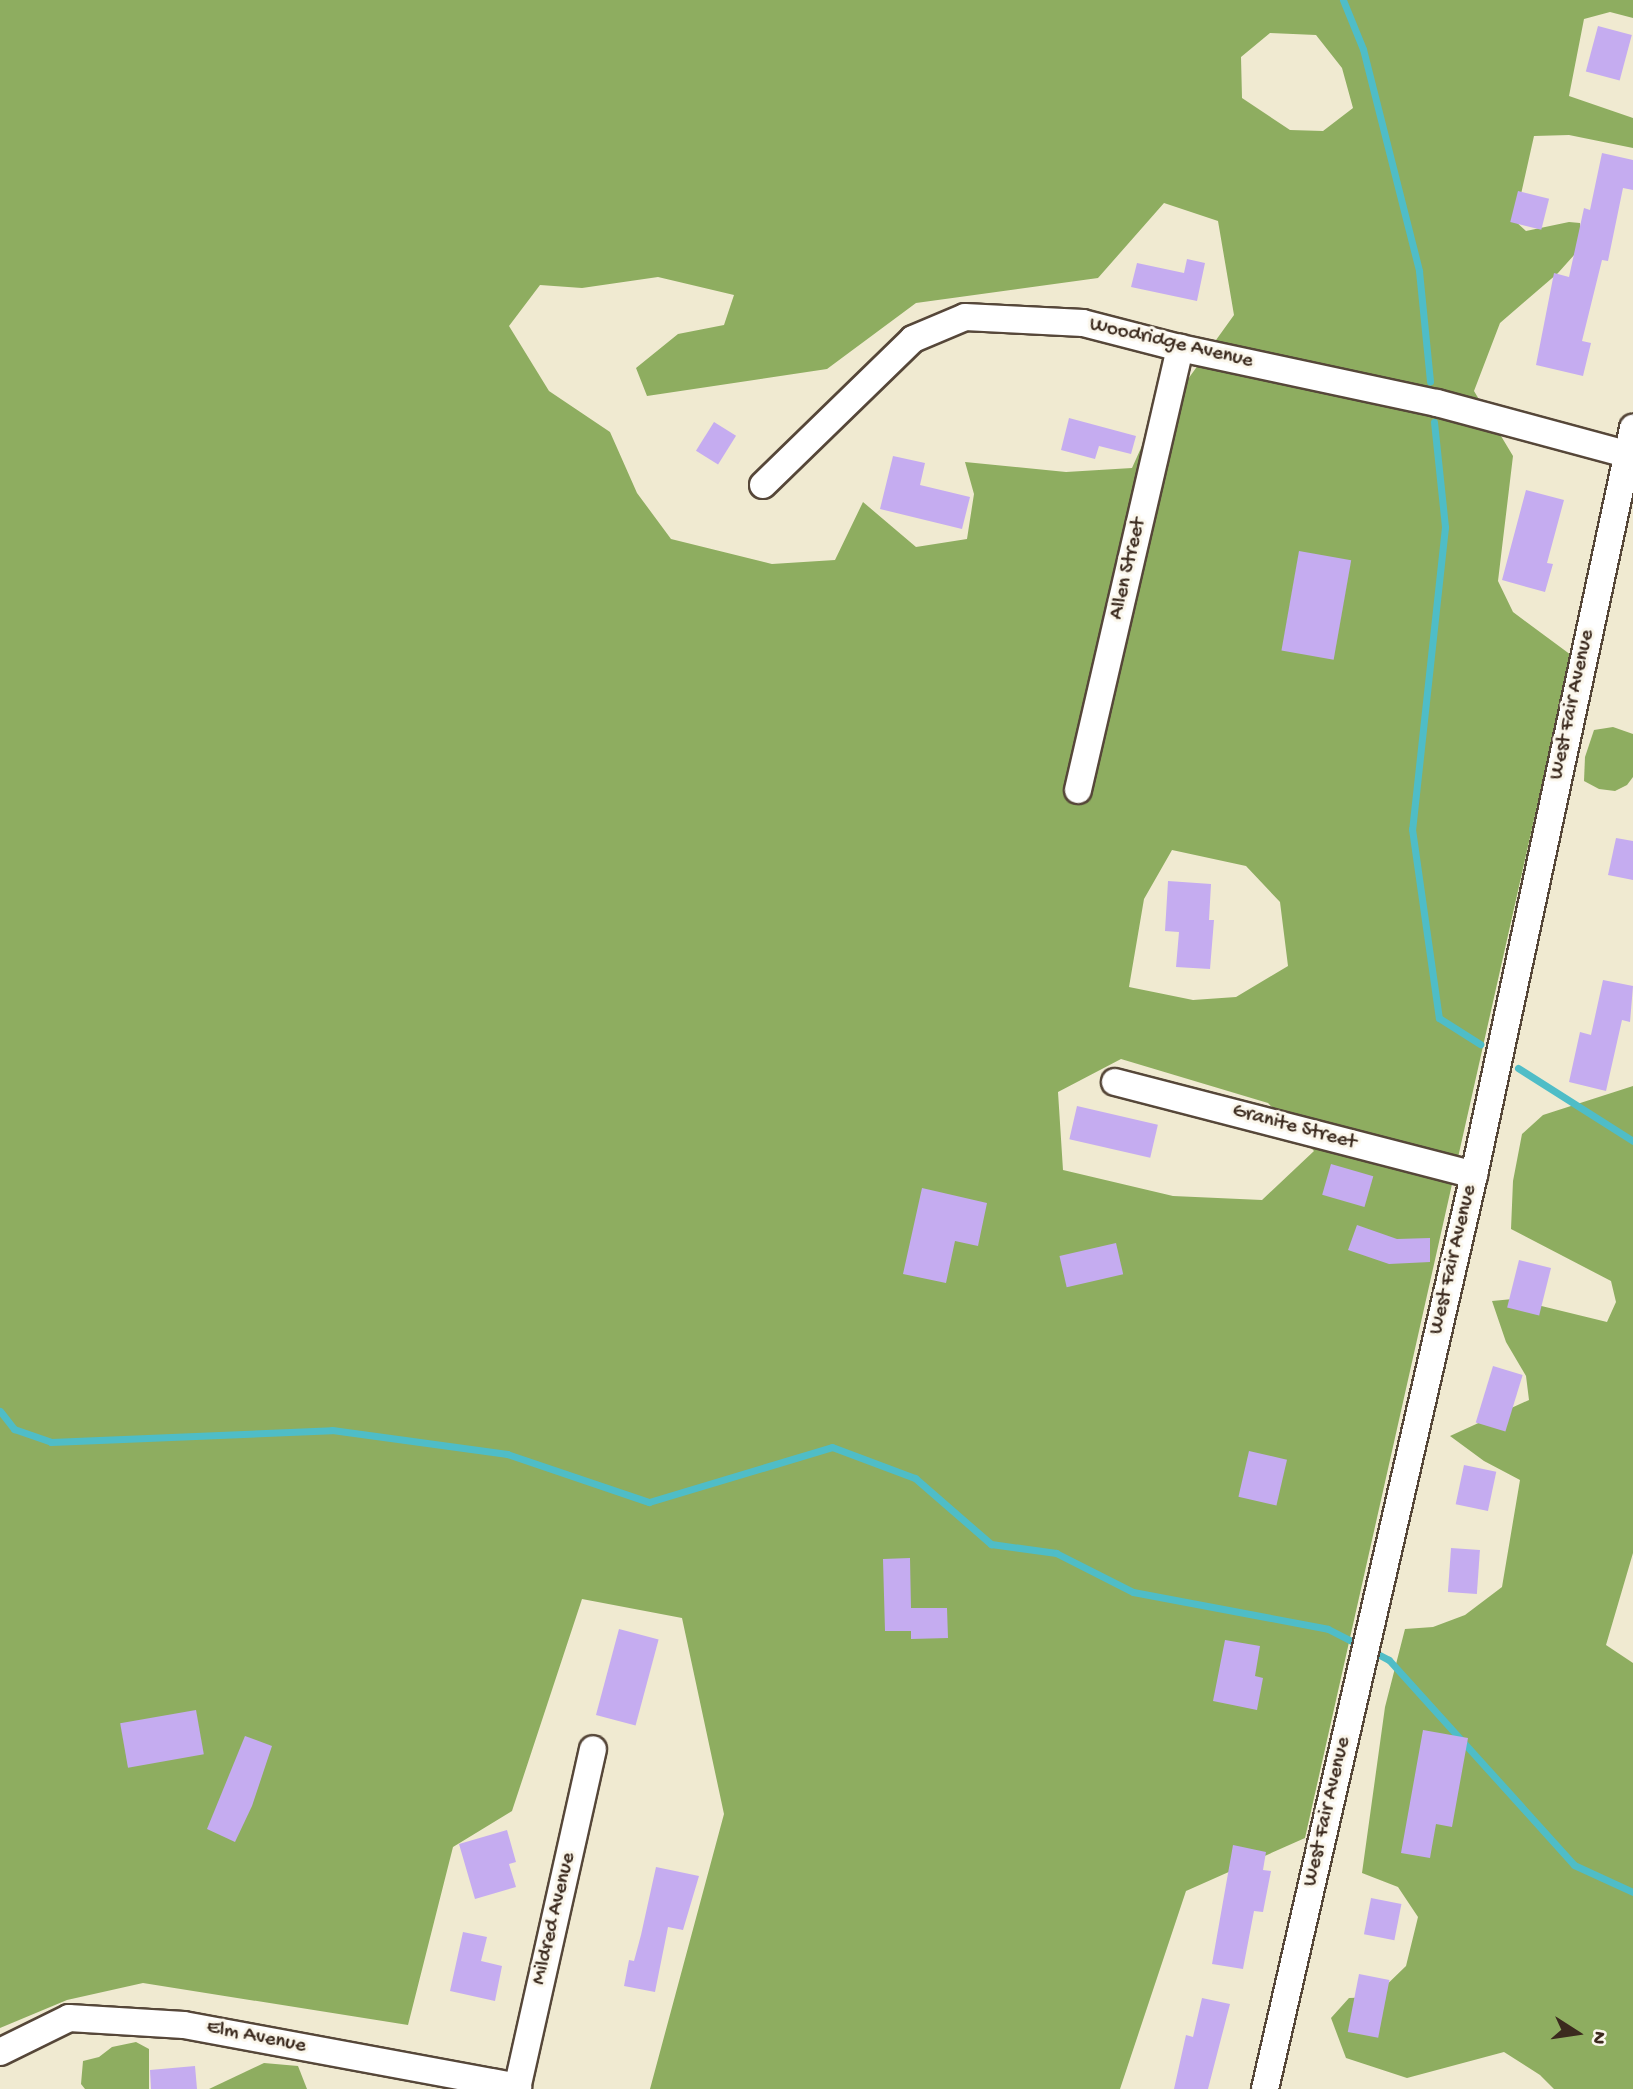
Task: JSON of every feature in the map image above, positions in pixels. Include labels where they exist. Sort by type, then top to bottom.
[{"type":"street","name":"Woodridge Avenue","points":[[762,485],[913,340],[965,317],[1083,323],[1180,348],[1437,403],[1630,455]]},
{"type":"street","name":"Allen Street","points":[[1078,790],[1180,348]]},
{"type":"street","name":"West Fair Avenue","points":[[1265,2089],[1474,1175],[1630,455],[1633,428]]},
{"type":"street","name":"Granite Street","points":[[1115,1082],[1474,1175]]},
{"type":"street","name":"Mildred Avenue","points":[[517,2088],[593,1749]]},
{"type":"street","name":"Elm Avenue","points":[[0,2052],[69,2018],[184,2025],[517,2088]]},
{"type":"green space","points":[[0,0],[1633,0],[1633,18],[1610,12],[1584,19],[1569,96],[1633,118],[1633,148],[1569,135],[1534,136],[1515,221],[1526,231],[1569,222],[1580,223],[1582,240],[1575,254],[1558,273],[1500,323],[1474,391],[1513,456],[1498,581],[1513,612],[1571,655],[1305,1838],[1186,1891],[1120,2089],[650,2089],[724,1814],[682,1618],[582,1599],[512,1811],[453,1847],[408,2025],[143,1983],[67,2000],[0,2028]],"holes":[[[1270,33],[1316,35],[1342,68],[1353,108],[1323,131],[1290,130],[1242,98],[1241,57]],[[1164,203],[1218,221],[1234,315],[1145,439],[1132,468],[1066,472],[965,462],[974,494],[967,539],[916,547],[863,502],[835,560],[772,564],[671,539],[637,493],[610,432],[549,391],[509,326],[540,285],[582,288],[658,277],[734,295],[724,325],[678,334],[636,368],[647,396],[827,369],[916,303],[1098,278]],[[1172,850],[1246,866],[1280,902],[1288,966],[1236,997],[1193,1000],[1129,987],[1144,899]],[[1121,1059],[1268,1103],[1314,1151],[1262,1200],[1173,1196],[1063,1170],[1058,1092]]]},
{"type":"green space","points":[[1613,727],[1633,734],[1633,777],[1627,785],[1615,791],[1599,789],[1584,781],[1585,757],[1594,730]]},
{"type":"green space","points":[[1633,1086],[1633,1553],[1606,1645],[1633,1663],[1633,2089],[1554,2089],[1540,2075],[1504,2052],[1407,2078],[1346,2058],[1331,2018],[1349,1998],[1374,1997],[1406,1966],[1418,1917],[1398,1887],[1362,1873],[1385,1707],[1405,1629],[1433,1627],[1465,1615],[1502,1587],[1520,1480],[1484,1461],[1450,1436],[1529,1400],[1526,1376],[1506,1342],[1492,1301],[1513,1299],[1607,1322],[1616,1302],[1611,1281],[1511,1229],[1513,1181],[1522,1134],[1543,1115]]},
{"type":"green space","points":[[136,2042],[149,2049],[149,2089],[85,2089],[81,2084],[83,2061],[99,2057],[112,2047]]},
{"type":"green space","points":[[264,2063],[298,2066],[307,2089],[209,2089]]},
{"type":"building","points":[[1598,26],[1632,35],[1620,80],[1586,71]]},
{"type":"building","points":[[1602,153],[1633,160],[1633,190],[1623,188],[1608,261],[1602,260],[1582,341],[1591,343],[1583,376],[1536,365],[1554,273],[1569,277],[1584,208],[1590,210]]},
{"type":"building","points":[[1518,191],[1549,199],[1541,230],[1510,222]]},
{"type":"building","points":[[1187,259],[1205,263],[1197,301],[1131,287],[1137,263],[1184,273]]},
{"type":"building","points":[[1069,418],[1136,436],[1131,454],[1099,446],[1095,459],[1061,450]]},
{"type":"building","points":[[714,422],[736,436],[718,465],[696,451]]},
{"type":"building","points":[[893,456],[925,463],[920,485],[970,497],[962,529],[880,509]]},
{"type":"building","points":[[1526,490],[1564,500],[1547,563],[1553,564],[1545,592],[1502,580]]},
{"type":"building","points":[[1299,551],[1351,560],[1334,660],[1281,650]]},
{"type":"building","points":[[1616,838],[1633,841],[1633,880],[1608,875]]},
{"type":"building","points":[[1168,881],[1211,884],[1209,920],[1214,920],[1210,969],[1176,967],[1179,932],[1165,931]]},
{"type":"building","points":[[1603,980],[1633,986],[1630,1022],[1622,1020],[1606,1091],[1569,1082],[1580,1032],[1591,1035]]},
{"type":"building","points":[[1077,1106],[1158,1125],[1150,1158],[1069,1139]]},
{"type":"building","points":[[1331,1164],[1373,1176],[1364,1207],[1322,1195]]},
{"type":"building","points":[[922,1188],[987,1203],[978,1246],[955,1241],[946,1283],[903,1274]]},
{"type":"building","points":[[1357,1225],[1397,1239],[1430,1238],[1430,1262],[1389,1264],[1348,1250]]},
{"type":"building","points":[[1116,1243],[1123,1274],[1067,1287],[1059,1256]]},
{"type":"building","points":[[1519,1260],[1551,1268],[1539,1316],[1507,1308]]},
{"type":"building","points":[[1493,1366],[1523,1375],[1505,1431],[1476,1422]]},
{"type":"building","points":[[1249,1451],[1287,1460],[1276,1506],[1238,1497]]},
{"type":"building","points":[[1464,1465],[1496,1472],[1488,1511],[1456,1504]]},
{"type":"building","points":[[1451,1548],[1480,1550],[1477,1594],[1448,1592]]},
{"type":"building","points":[[910,1558],[911,1608],[947,1608],[948,1638],[911,1639],[911,1631],[885,1631],[883,1559]]},
{"type":"building","points":[[619,1629],[659,1640],[636,1726],[596,1715]]},
{"type":"building","points":[[1225,1640],[1260,1646],[1255,1676],[1263,1678],[1257,1710],[1213,1701]]},
{"type":"building","points":[[196,1710],[204,1754],[128,1768],[120,1723]]},
{"type":"building","points":[[1423,1730],[1468,1738],[1452,1827],[1436,1824],[1430,1858],[1401,1853]]},
{"type":"building","points":[[245,1736],[272,1746],[252,1806],[235,1842],[207,1829]]},
{"type":"building","points":[[507,1830],[516,1862],[509,1864],[516,1887],[475,1899],[459,1844]]},
{"type":"building","points":[[1233,1845],[1266,1852],[1263,1870],[1271,1871],[1263,1912],[1254,1911],[1243,1969],[1212,1964]]},
{"type":"building","points":[[656,1867],[699,1876],[683,1930],[668,1927],[655,1992],[624,1986],[629,1960],[634,1961],[641,1935]]},
{"type":"building","points":[[1371,1898],[1401,1904],[1394,1940],[1364,1934]]},
{"type":"building","points":[[463,1932],[487,1937],[481,1961],[502,1966],[495,2001],[450,1991]]},
{"type":"building","points":[[1359,1974],[1389,1980],[1378,2038],[1348,2032]]},
{"type":"building","points":[[1202,1998],[1230,2004],[1208,2089],[1174,2089],[1186,2035],[1193,2037]]},
{"type":"building","points":[[195,2066],[197,2089],[151,2089],[150,2070]]},
{"type":"waterway","points":[[1343,0],[1363,49],[1419,271],[1430,381]]},
{"type":"waterway","points":[[1434,422],[1445,527],[1412,829],[1439,1018],[1480,1044]]},
{"type":"waterway","points":[[1518,1068],[1633,1141]]},
{"type":"waterway","points":[[0,1411],[14,1429],[51,1442],[332,1430],[507,1454],[649,1502],[832,1447],[915,1478],[991,1544],[1056,1553],[1133,1592],[1328,1629],[1361,1646]]},
{"type":"waterway","points":[[1372,1651],[1389,1660],[1574,1865],[1633,1892]]}]
